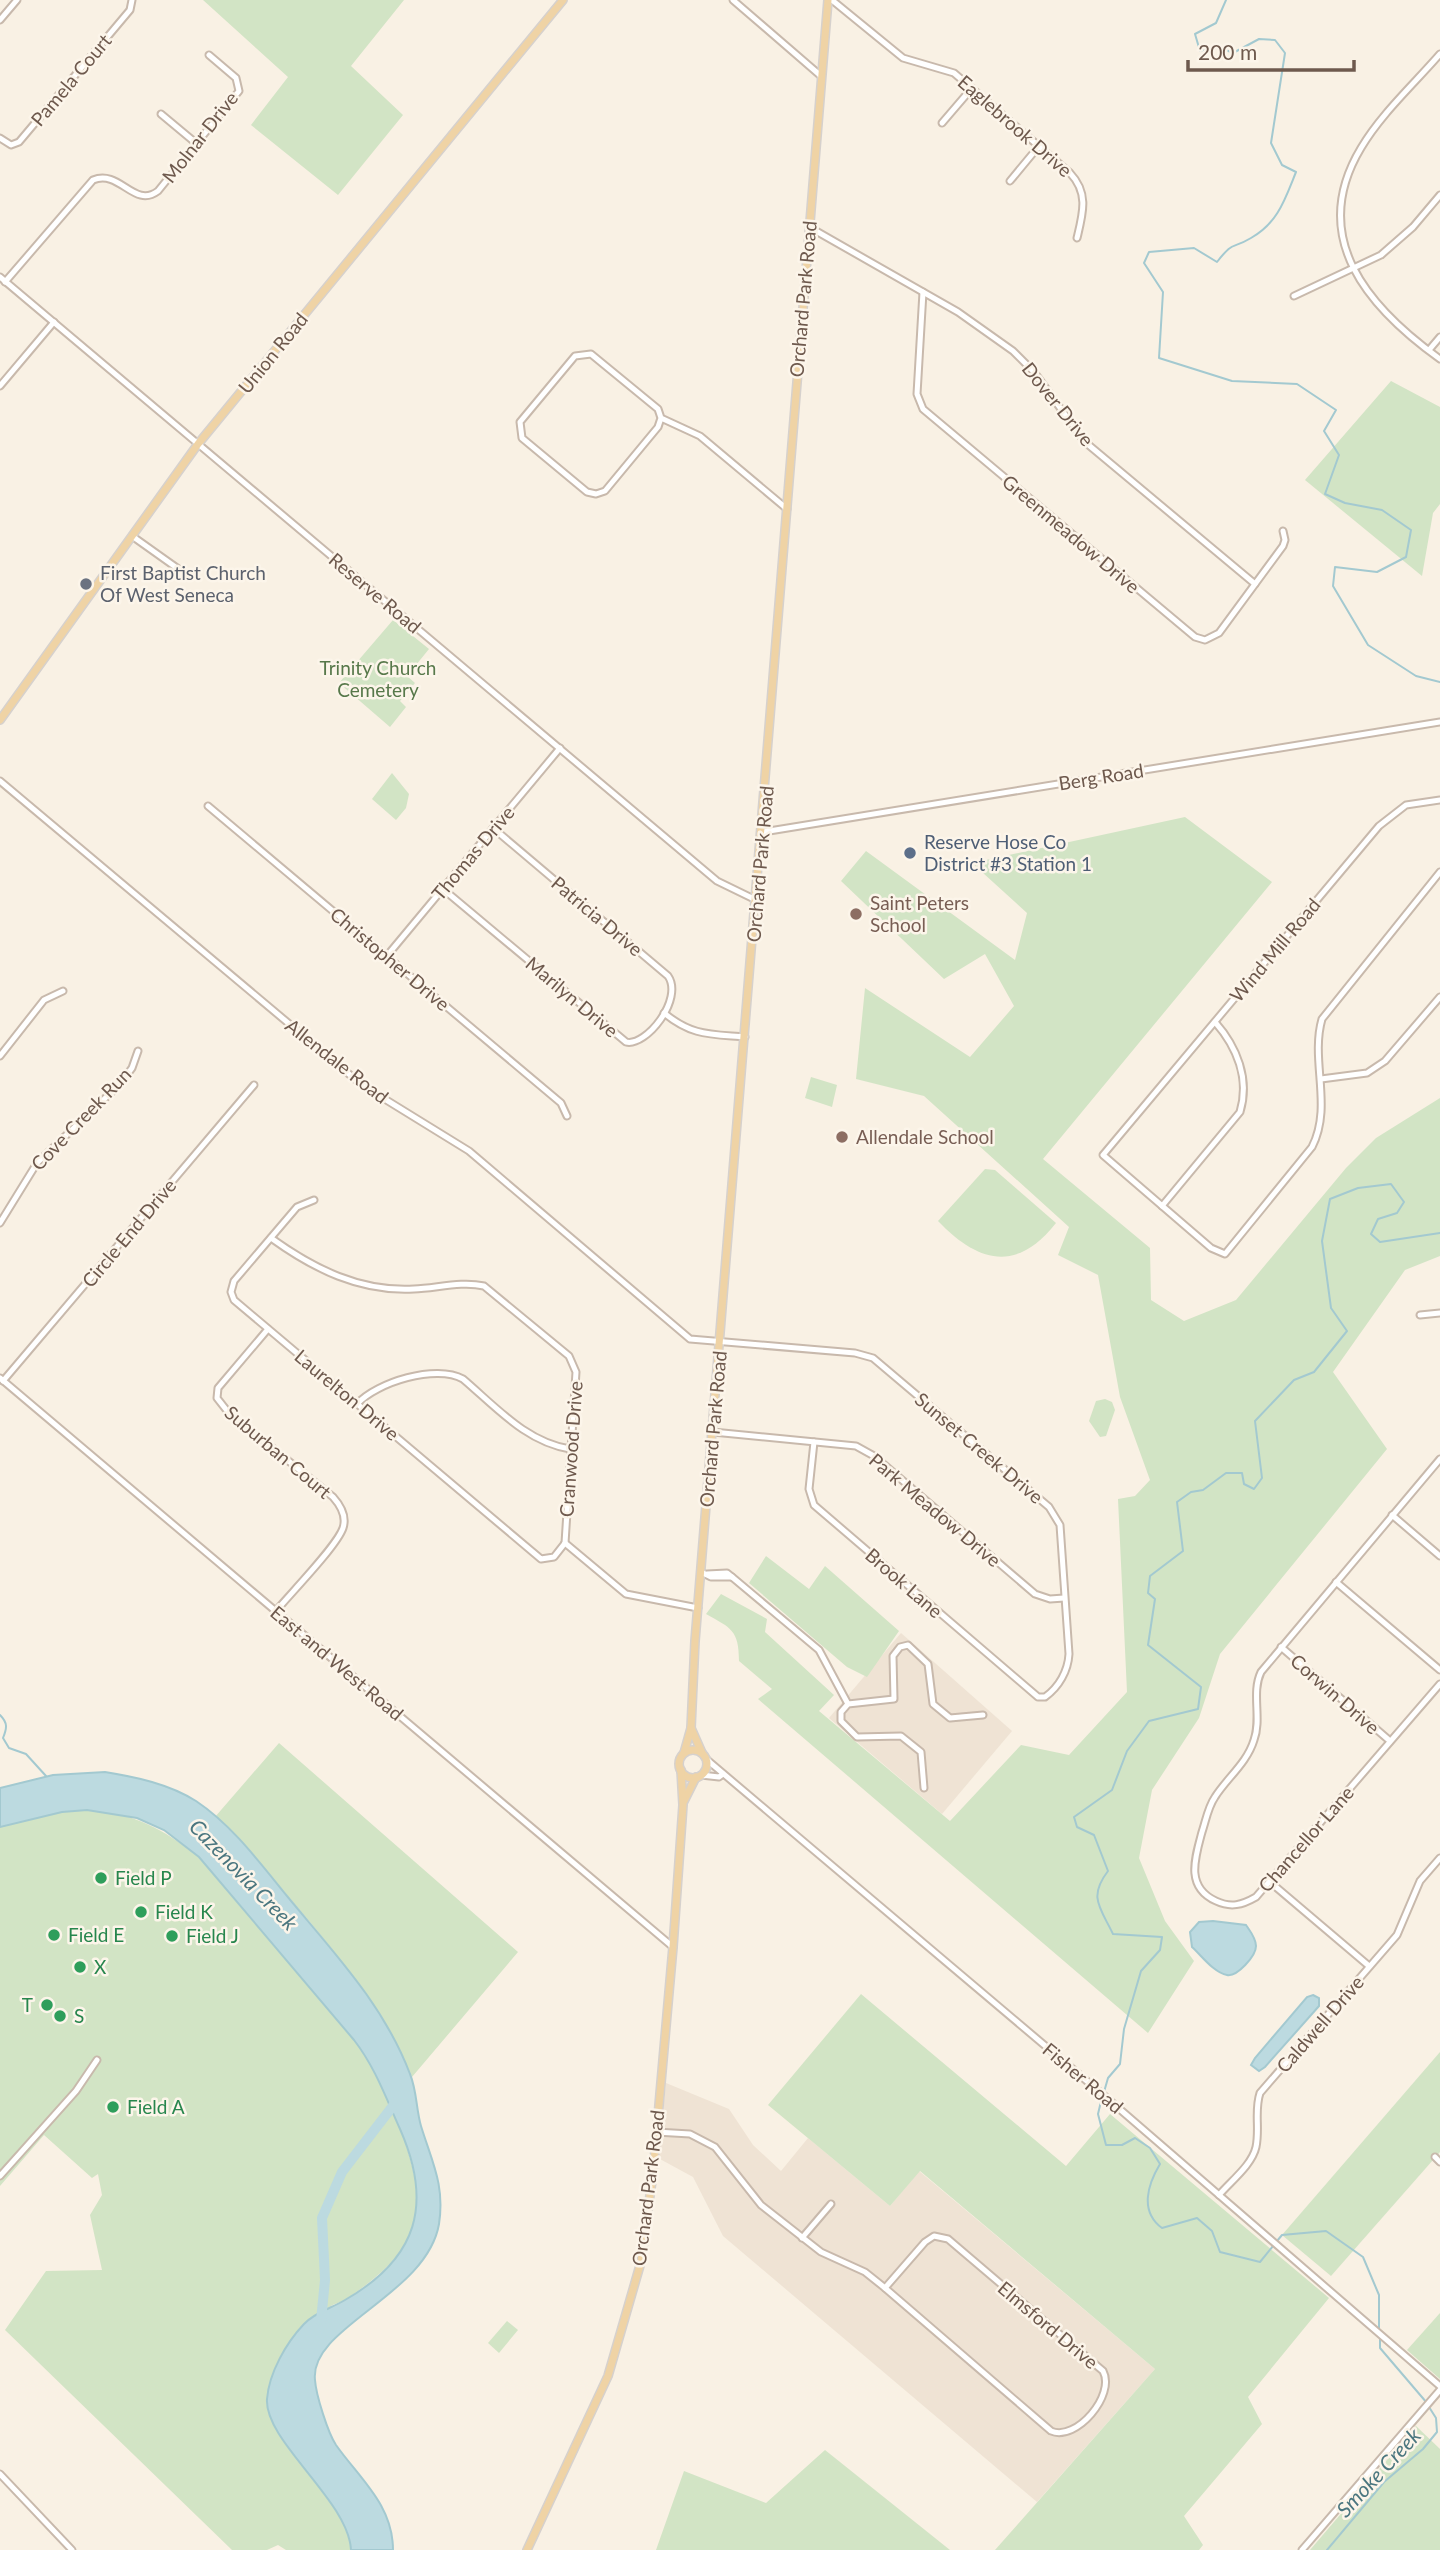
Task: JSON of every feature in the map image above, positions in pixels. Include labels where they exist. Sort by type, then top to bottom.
[{"type":"main road","name":"Union Road","points":[[0,720],[198,444],[563,0]]},
{"type":"main road","name":"Orchard Park Road","points":[[684,1753],[691,1728],[698,1608],[704,1573],[821,76],[830,0]]},
{"type":"main road","name":"Orchard Park Road","points":[[691,1728],[704,1756]]},
{"type":"main road","points":[[692,1750],[704,1756],[706,1769],[699,1776],[686,1776],[681,1770],[679,1761],[684,1753],[692,1750]]},
{"type":"main road","name":"Orchard Park Road","points":[[527,2550],[600,2396],[622,2334],[644,2245],[673,1947],[682,1805],[681,1770]]},
{"type":"main road","name":"Orchard Park Road","points":[[682,1805],[688,1788],[699,1776]]},
{"type":"street","points":[[0,20],[17,0]]},
{"type":"street","name":"Pamela Court","points":[[0,138],[11,145],[19,142],[130,10],[132,0]]},
{"type":"street","points":[[733,0],[821,76]]},
{"type":"street","name":"Eaglebrook Drive","points":[[830,0],[897,55],[911,62],[948,70],[1070,173],[1082,190],[1084,203],[1077,239]]},
{"type":"street","points":[[1440,54],[1367,140],[1352,167],[1341,211],[1343,238],[1353,270],[1374,303],[1440,359]]},
{"type":"street","name":"Molnar Drive","points":[[3,280],[93,180],[110,177],[135,194],[149,196],[158,191],[239,91],[236,78],[209,55]]},
{"type":"street","points":[[942,122],[972,88]]},
{"type":"street","points":[[161,114],[197,144]]},
{"type":"street","points":[[1010,181],[1039,146]]},
{"type":"street","points":[[1294,296],[1353,270],[1392,246],[1440,195]]},
{"type":"street","name":"Dover Drive","points":[[809,227],[977,324],[1013,351],[1034,372],[1085,442],[1255,584]]},
{"type":"street","name":"Reserve Road","points":[[3,280],[717,881],[756,900]]},
{"type":"street","name":"Greenmeadow Drive","points":[[923,292],[917,394],[926,412],[1195,637],[1205,640],[1215,636],[1283,546],[1283,531]]},
{"type":"street","points":[[0,386],[54,322]]},
{"type":"street","points":[[1429,350],[1440,337]]},
{"type":"street","points":[[661,418],[658,427],[605,491],[596,494],[587,492],[522,438],[519,430],[520,422],[575,356],[591,354],[658,409],[661,418],[700,436],[787,509]]},
{"type":"street","points":[[132,537],[184,573]]},
{"type":"street","name":"Berg Road","points":[[763,832],[1440,722]]},
{"type":"street","name":"Thomas Drive","points":[[386,957],[560,748]]},
{"type":"street","name":"Allendale Road","points":[[0,781],[362,1085],[469,1150],[690,1339],[720,1342]]},
{"type":"street","name":"Wind Mill Road","points":[[1162,1206],[1103,1155],[1379,826],[1406,805],[1440,800]]},
{"type":"street","name":"Christopher Drive","points":[[208,806],[561,1103],[568,1116]]},
{"type":"street","name":"Patricia Drive","points":[[493,828],[668,976],[674,992],[664,1013]]},
{"type":"street","points":[[1215,1022],[1231,1042],[1238,1057],[1244,1099],[1240,1112],[1162,1206],[1211,1248],[1225,1254],[1312,1147],[1320,1132],[1318,1035],[1322,1019],[1440,872]]},
{"type":"street","name":"Marilyn Drive","points":[[443,889],[626,1042],[640,1042],[664,1013]]},
{"type":"street","points":[[0,1056],[39,1005],[64,990]]},
{"type":"street","points":[[1321,1079],[1367,1073],[1385,1060],[1440,997]]},
{"type":"street","points":[[664,1013],[681,1027],[697,1034],[746,1037]]},
{"type":"street","name":"Cove Creek Run","points":[[0,1223],[29,1174],[120,1084],[132,1068],[138,1051]]},
{"type":"street","name":"Circle End Drive","points":[[2,1380],[254,1086]]},
{"type":"street","name":"Laurelton Drive","points":[[314,1200],[297,1207],[234,1281],[231,1292],[234,1300],[541,1559],[554,1557],[565,1543]]},
{"type":"street","name":"Cranwood Drive","points":[[271,1238],[310,1265],[360,1284],[410,1289],[471,1284],[487,1288],[573,1361],[576,1372],[565,1543]]},
{"type":"street","points":[[1420,1315],[1440,1313]]},
{"type":"street","name":"Suburban Court","points":[[268,1329],[218,1388],[217,1398],[228,1412],[333,1497],[341,1507],[344,1520],[339,1536],[275,1611]]},
{"type":"street","name":"Sunset Creek Drive","points":[[720,1342],[855,1353],[873,1358],[1049,1507],[1060,1525],[1068,1667],[1045,1697]]},
{"type":"street","points":[[357,1404],[372,1391],[389,1382],[452,1374],[463,1379],[528,1434],[545,1443],[570,1449]]},
{"type":"street","name":"East and West Road","points":[[2,1380],[673,1947]]},
{"type":"street","name":"Park Meadow Drive","points":[[713,1432],[856,1446],[874,1456],[1035,1594],[1050,1599],[1064,1598]]},
{"type":"street","name":"Brook Lane","points":[[814,1442],[809,1489],[814,1505],[1038,1697],[1045,1697]]},
{"type":"street","name":"Chancellor Lane","points":[[1440,1459],[1258,1676],[1254,1742],[1239,1768],[1212,1802],[1193,1867],[1196,1883],[1206,1897],[1223,1905],[1240,1906],[1256,1897],[1440,1684]]},
{"type":"street","points":[[1392,1514],[1440,1556]]},
{"type":"street","points":[[565,1543],[626,1594],[698,1608]]},
{"type":"street","points":[[704,1573],[710,1577],[732,1577],[818,1650],[848,1704]]},
{"type":"street","points":[[1336,1582],[1440,1670]]},
{"type":"street","points":[[924,1788],[921,1752],[901,1736],[857,1737],[841,1721],[841,1713],[848,1704],[894,1699],[892,1656],[900,1647],[908,1645],[929,1664],[933,1704],[950,1718],[983,1715]]},
{"type":"street","name":"Corwin Drive","points":[[1281,1647],[1390,1741]]},
{"type":"street","name":"Fisher Road","points":[[704,1756],[1103,2095],[1440,2388]]},
{"type":"street","points":[[699,1776],[719,1777],[723,1774]]},
{"type":"street","name":"Caldwell Drive","points":[[1219,2195],[1252,2157],[1256,2146],[1255,2108],[1261,2093],[1401,1929],[1420,1881],[1440,1858]]},
{"type":"street","points":[[1270,1882],[1369,1966]]},
{"type":"street","points":[[0,2176],[76,2091],[97,2060]]},
{"type":"street","name":"Elmsford Drive","points":[[656,2132],[690,2134],[715,2147],[728,2159],[752,2196],[829,2257],[865,2272],[1055,2433],[1066,2434],[1075,2429],[1106,2392],[1106,2376],[1099,2367],[944,2237],[934,2236],[925,2242],[885,2288]]},
{"type":"street","points":[[802,2238],[831,2204]]},
{"type":"street","points":[[1302,2550],[1440,2388]]},
{"type":"street","points":[[0,2474],[72,2550]]},
{"type":"shaded area","points":[[901,1633],[1012,1731],[942,1814],[829,1718]]},
{"type":"shaded area","points":[[666,2083],[729,2109],[753,2145],[781,2171],[808,2138],[890,2206],[919,2171],[1155,2369],[1037,2502],[723,2236],[693,2177],[658,2158]]},
{"type":"green space","points":[[203,0],[404,0],[351,66],[403,115],[338,195],[251,125],[288,77]]},
{"type":"green space","points":[[1391,381],[1440,407],[1440,504],[1433,513],[1422,576],[1305,480]]},
{"type":"green space","name":"Trinity Church Cemetery","points":[[393,620],[429,649],[407,676],[415,683],[400,701],[406,707],[390,727],[339,683]]},
{"type":"green space","points":[[392,773],[409,794],[406,808],[396,820],[372,799]]},
{"type":"green space","points":[[1185,817],[1272,882],[1043,1159],[1150,1248],[1151,1300],[1184,1321],[1236,1300],[1346,1168],[1376,1138],[1440,1098],[1440,1256],[1405,1270],[1333,1372],[1387,1449],[1220,1654],[1199,1718],[1152,1790],[1139,1858],[1165,1921],[1194,1961],[1148,2033],[758,1699],[772,1689],[739,1661],[739,1651],[732,1631],[706,1614],[721,1594],[767,1619],[765,1632],[834,1695],[819,1711],[950,1821],[1021,1745],[1069,1755],[1127,1692],[1118,1499],[1135,1496],[1150,1480],[1120,1397],[1098,1275],[1058,1255],[1069,1227],[924,1096],[856,1079],[865,988],[970,1057],[1014,1006],[985,954],[944,979],[841,881],[866,851],[1015,960],[1027,913],[972,863]]},
{"type":"green space","points":[[811,1077],[837,1085],[832,1107],[805,1098]]},
{"type":"green space","points":[[985,1169],[995,1170],[1056,1223],[1027,1250],[1012,1255],[983,1253],[968,1246],[938,1221]]},
{"type":"green space","points":[[1105,1399],[1112,1402],[1115,1410],[1106,1436],[1100,1437],[1089,1421],[1096,1401]]},
{"type":"green space","points":[[766,1556],[809,1589],[825,1566],[899,1631],[867,1677],[847,1667],[749,1583]]},
{"type":"green space","points":[[279,1743],[518,1952],[412,2077],[374,2007],[352,1975],[279,1885],[227,1826],[215,1817]]},
{"type":"green space","points":[[87,1810],[120,1815],[148,1824],[199,1857],[363,2051],[386,2092],[403,2135],[418,2199],[417,2214],[407,2240],[400,2252],[381,2272],[346,2299],[319,2314],[299,2335],[273,2376],[267,2401],[271,2418],[280,2436],[337,2512],[347,2531],[351,2550],[286,2550],[278,2545],[267,2550],[232,2550],[5,2330],[46,2271],[102,2270],[90,2215],[102,2195],[98,2174],[92,2178],[44,2135],[0,2186],[0,1827],[62,1812]]},
{"type":"green space","points":[[861,1994],[1066,2166],[1110,2114],[1329,2298],[1248,2397],[1262,2424],[1184,2516],[1203,2545],[1199,2550],[995,2550],[1155,2369],[920,2171],[890,2206],[768,2105]]},
{"type":"green space","points":[[1440,2052],[1440,2152],[1331,2276],[1282,2235]]},
{"type":"green space","points":[[1440,2313],[1440,2379],[1407,2350]]},
{"type":"green space","points":[[507,2321],[518,2330],[499,2353],[488,2343]]},
{"type":"green space","points":[[1416,2426],[1440,2449],[1440,2550],[1310,2550]]},
{"type":"green space","points":[[825,2450],[950,2550],[656,2550],[684,2471],[766,2503]]},
{"type":"water","points":[[105,1772],[152,1782],[186,1795],[233,1833],[356,1980],[386,2025],[410,2074],[421,2126],[439,2185],[439,2224],[430,2249],[414,2271],[330,2343],[318,2361],[315,2380],[320,2404],[333,2439],[374,2493],[392,2534],[393,2550],[351,2550],[347,2531],[337,2512],[279,2433],[270,2416],[267,2399],[271,2379],[280,2359],[304,2324],[313,2316],[370,2284],[389,2266],[403,2247],[412,2227],[416,2205],[416,2181],[410,2156],[380,2083],[354,2040],[199,1857],[164,1830],[137,1818],[87,1810],[62,1812],[0,1827],[0,1788],[53,1775]]},
{"type":"water","points":[[1199,1922],[1246,1925],[1255,1940],[1255,1950],[1249,1960],[1231,1975],[1217,1971],[1192,1947],[1190,1932]]},
{"type":"water","points":[[1313,1995],[1319,1998],[1319,2006],[1265,2067],[1259,2071],[1251,2065],[1307,1997]]},
{"type":"waterway","points":[[1226,0],[1216,23],[1195,34],[1200,51],[1217,46],[1233,53],[1259,39],[1275,40],[1285,53],[1271,143],[1282,165],[1296,172],[1280,210],[1268,225],[1251,238],[1230,248],[1217,262],[1194,248],[1149,252],[1144,263],[1163,292],[1159,358],[1232,381],[1297,384],[1336,410],[1324,431],[1339,455],[1325,494],[1345,503],[1382,510],[1411,530],[1406,557],[1377,572],[1335,567],[1333,586],[1368,645],[1416,676],[1440,682]]},
{"type":"waterway","points":[[1104,2092],[1108,2078],[1120,2064],[1124,2029],[1141,1971],[1160,1950],[1162,1937],[1113,1934],[1100,1909],[1097,1895],[1108,1871],[1094,1835],[1077,1827],[1074,1817],[1112,1790],[1127,1751],[1149,1721],[1198,1709],[1201,1687],[1148,1645],[1155,1599],[1148,1593],[1150,1576],[1183,1551],[1177,1502],[1191,1492],[1203,1490],[1226,1473],[1242,1473],[1244,1484],[1254,1489],[1262,1478],[1255,1421],[1294,1380],[1314,1372],[1347,1331],[1331,1308],[1322,1241],[1330,1199],[1358,1188],[1391,1184],[1404,1202],[1397,1213],[1378,1219],[1371,1234],[1380,1242],[1440,1233]]},
{"type":"waterway","points":[[0,1715],[6,1723],[3,1738],[9,1748],[26,1754],[46,1776]]},
{"type":"waterway","points":[[1102,2097],[1098,2114],[1106,2145],[1122,2145],[1135,2138],[1150,2148],[1160,2164],[1149,2189],[1148,2206],[1150,2214],[1162,2228],[1197,2218],[1212,2231],[1220,2252],[1260,2262],[1273,2246]]},
{"type":"waterway","name":"Cazenovia Creek","points":[[321,2321],[325,2280],[322,2218],[342,2172],[399,2098]]},
{"type":"waterway","name":"Smoke Creek","points":[[1277,2241],[1282,2235],[1326,2231],[1363,2257],[1379,2295],[1379,2329]]},
{"type":"waterway","name":"Smoke Creek","points":[[1380,2338],[1380,2348],[1427,2403]]},
{"type":"waterway","name":"Smoke Creek","points":[[1327,2550],[1384,2482],[1423,2449],[1437,2432],[1436,2418],[1429,2407]]},
{"type":"place","name":"First Baptist Church Of West Seneca","points":[[86,584]]},
{"type":"place","name":"Reserve Hose Co District #3 Station 1","points":[[910,853]]},
{"type":"place","name":"Saint Peters School","points":[[856,914]]},
{"type":"place","name":"Allendale School","points":[[842,1137]]},
{"type":"place","name":"Field P","points":[[101,1878]]},
{"type":"place","name":"Field K","points":[[141,1912]]},
{"type":"place","name":"Field E","points":[[54,1935]]},
{"type":"place","name":"Field J","points":[[172,1936]]},
{"type":"place","name":"X","points":[[80,1967]]},
{"type":"place","name":"T","points":[[47,2005]]},
{"type":"place","name":"S","points":[[60,2016]]},
{"type":"place","name":"Field A","points":[[113,2107]]}]
